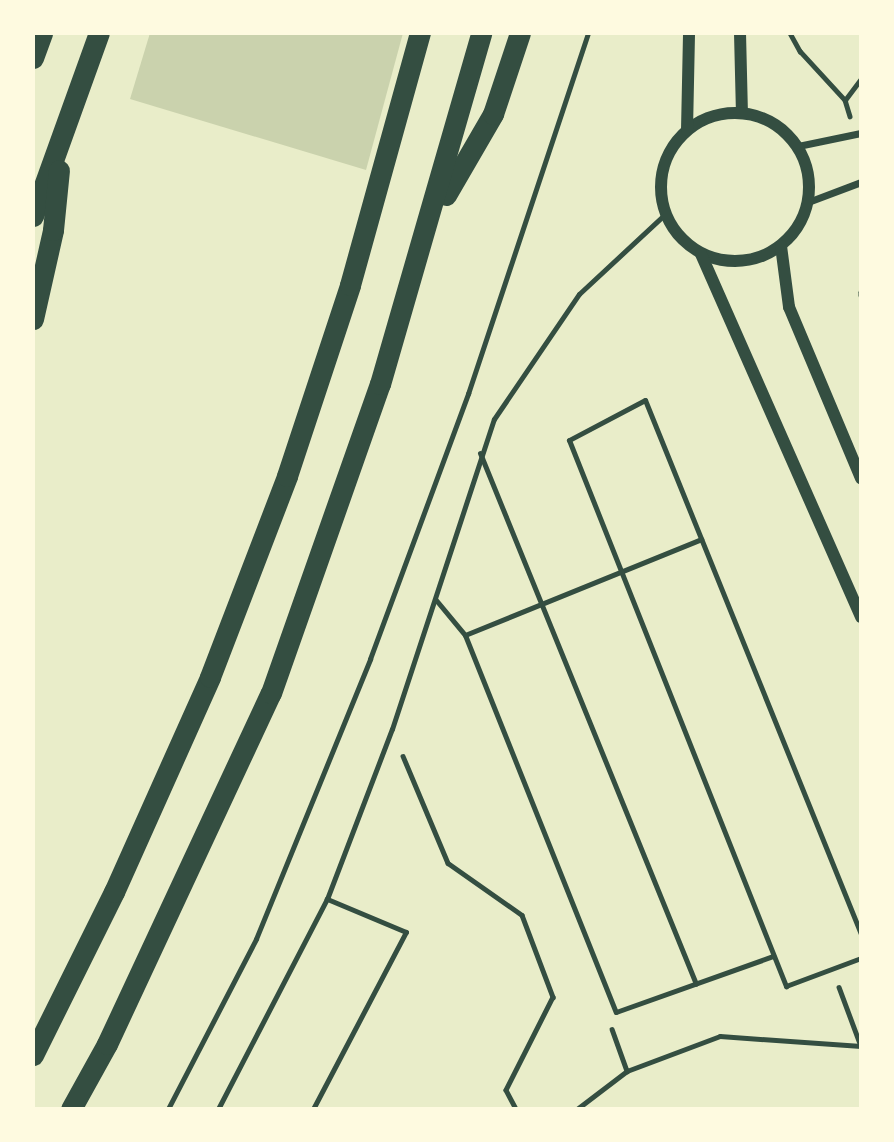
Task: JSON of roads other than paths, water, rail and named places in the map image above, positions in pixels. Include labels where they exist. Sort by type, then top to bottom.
[{"type":"highway","points":[[33,58],[42,33]]},
{"type":"highway","points":[[33,216],[99,33]]},
{"type":"highway","points":[[33,1055],[114,892],[210,677],[287,476],[350,285],[420,33]]},
{"type":"highway","points":[[71,1109],[107,1044],[271,693],[380,384],[430,224],[481,33]]},
{"type":"highway","points":[[430,224],[493,114],[520,33]]},
{"type":"highway","points":[[33,319],[53,230],[61,144]]},
{"type":"street","points":[[687,130],[689,33]]},
{"type":"street","points":[[740,33],[742,113]]},
{"type":"street","points":[[742,113],[774,123],[798,146],[808,173],[808,202],[800,224],[781,246],[756,259],[728,261],[701,254],[680,237],[665,214],[663,174],[668,154],[687,130],[713,116],[742,113]]},
{"type":"street","points":[[798,146],[858,134]]},
{"type":"street","points":[[808,202],[861,183]]},
{"type":"street","points":[[781,246],[789,307],[861,478]]},
{"type":"street","points":[[701,254],[861,617]]},
{"type":"lane","points":[[218,1109],[327,900],[392,729],[436,600],[480,453],[494,419],[579,294],[665,214]]},
{"type":"lane","points":[[861,934],[645,400],[569,440],[786,986],[861,958]]},
{"type":"lane","points":[[480,453],[544,603],[696,984]]},
{"type":"lane","points":[[465,635],[701,539]]},
{"type":"lane","points":[[436,600],[465,635],[617,1012],[773,956]]},
{"type":"lane","points":[[313,1109],[406,932],[327,900]]}]
